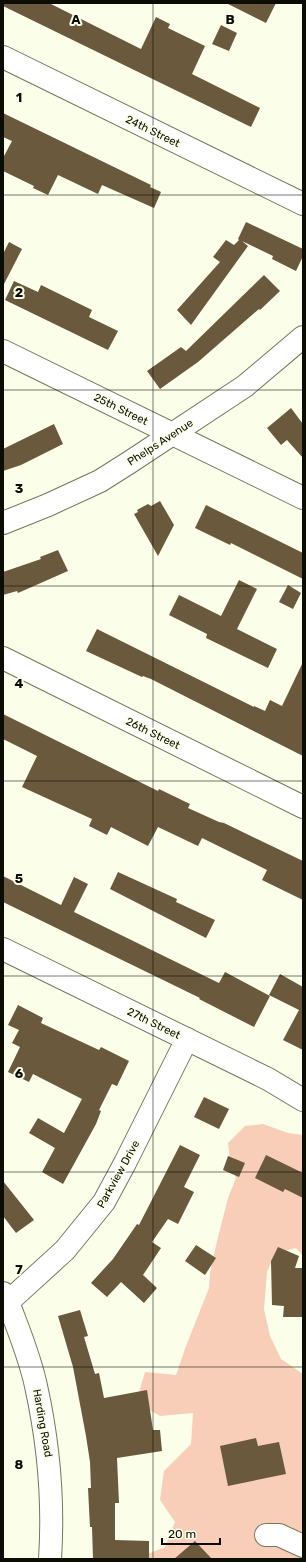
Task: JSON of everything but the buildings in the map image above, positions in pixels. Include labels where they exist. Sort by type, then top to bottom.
[{"type":"street","name":"24th Street","points":[[3,57],[303,204]]},
{"type":"street","name":"Phelps Avenue","points":[[3,523],[48,505],[100,481],[245,386],[303,337]]},
{"type":"street","name":"25th Street","points":[[3,351],[303,498]]},
{"type":"street","name":"26th Street","points":[[3,658],[303,807]]},
{"type":"street","name":"27th Street","points":[[3,949],[268,1079],[303,1100]]},
{"type":"street","name":"Parkview Drive","points":[[5,1300],[65,1250],[104,1202],[126,1163],[187,1039]]},
{"type":"street","name":"Harding Road","points":[[5,1300],[36,1385],[48,1449],[52,1506],[50,1559]]},
{"type":"street","points":[[266,1535],[279,1535],[303,1546]]},
{"type":"shaded area","points":[[263,1124],[288,1133],[303,1135],[303,1256],[296,1248],[275,1253],[267,1272],[264,1309],[270,1336],[281,1359],[303,1374],[303,1559],[143,1559],[145,1555],[165,1547],[175,1522],[160,1500],[164,1471],[191,1444],[193,1413],[160,1416],[136,1402],[145,1372],[176,1375],[209,1288],[210,1273],[217,1241],[228,1198],[236,1178],[230,1161],[228,1143],[245,1126]]}]
